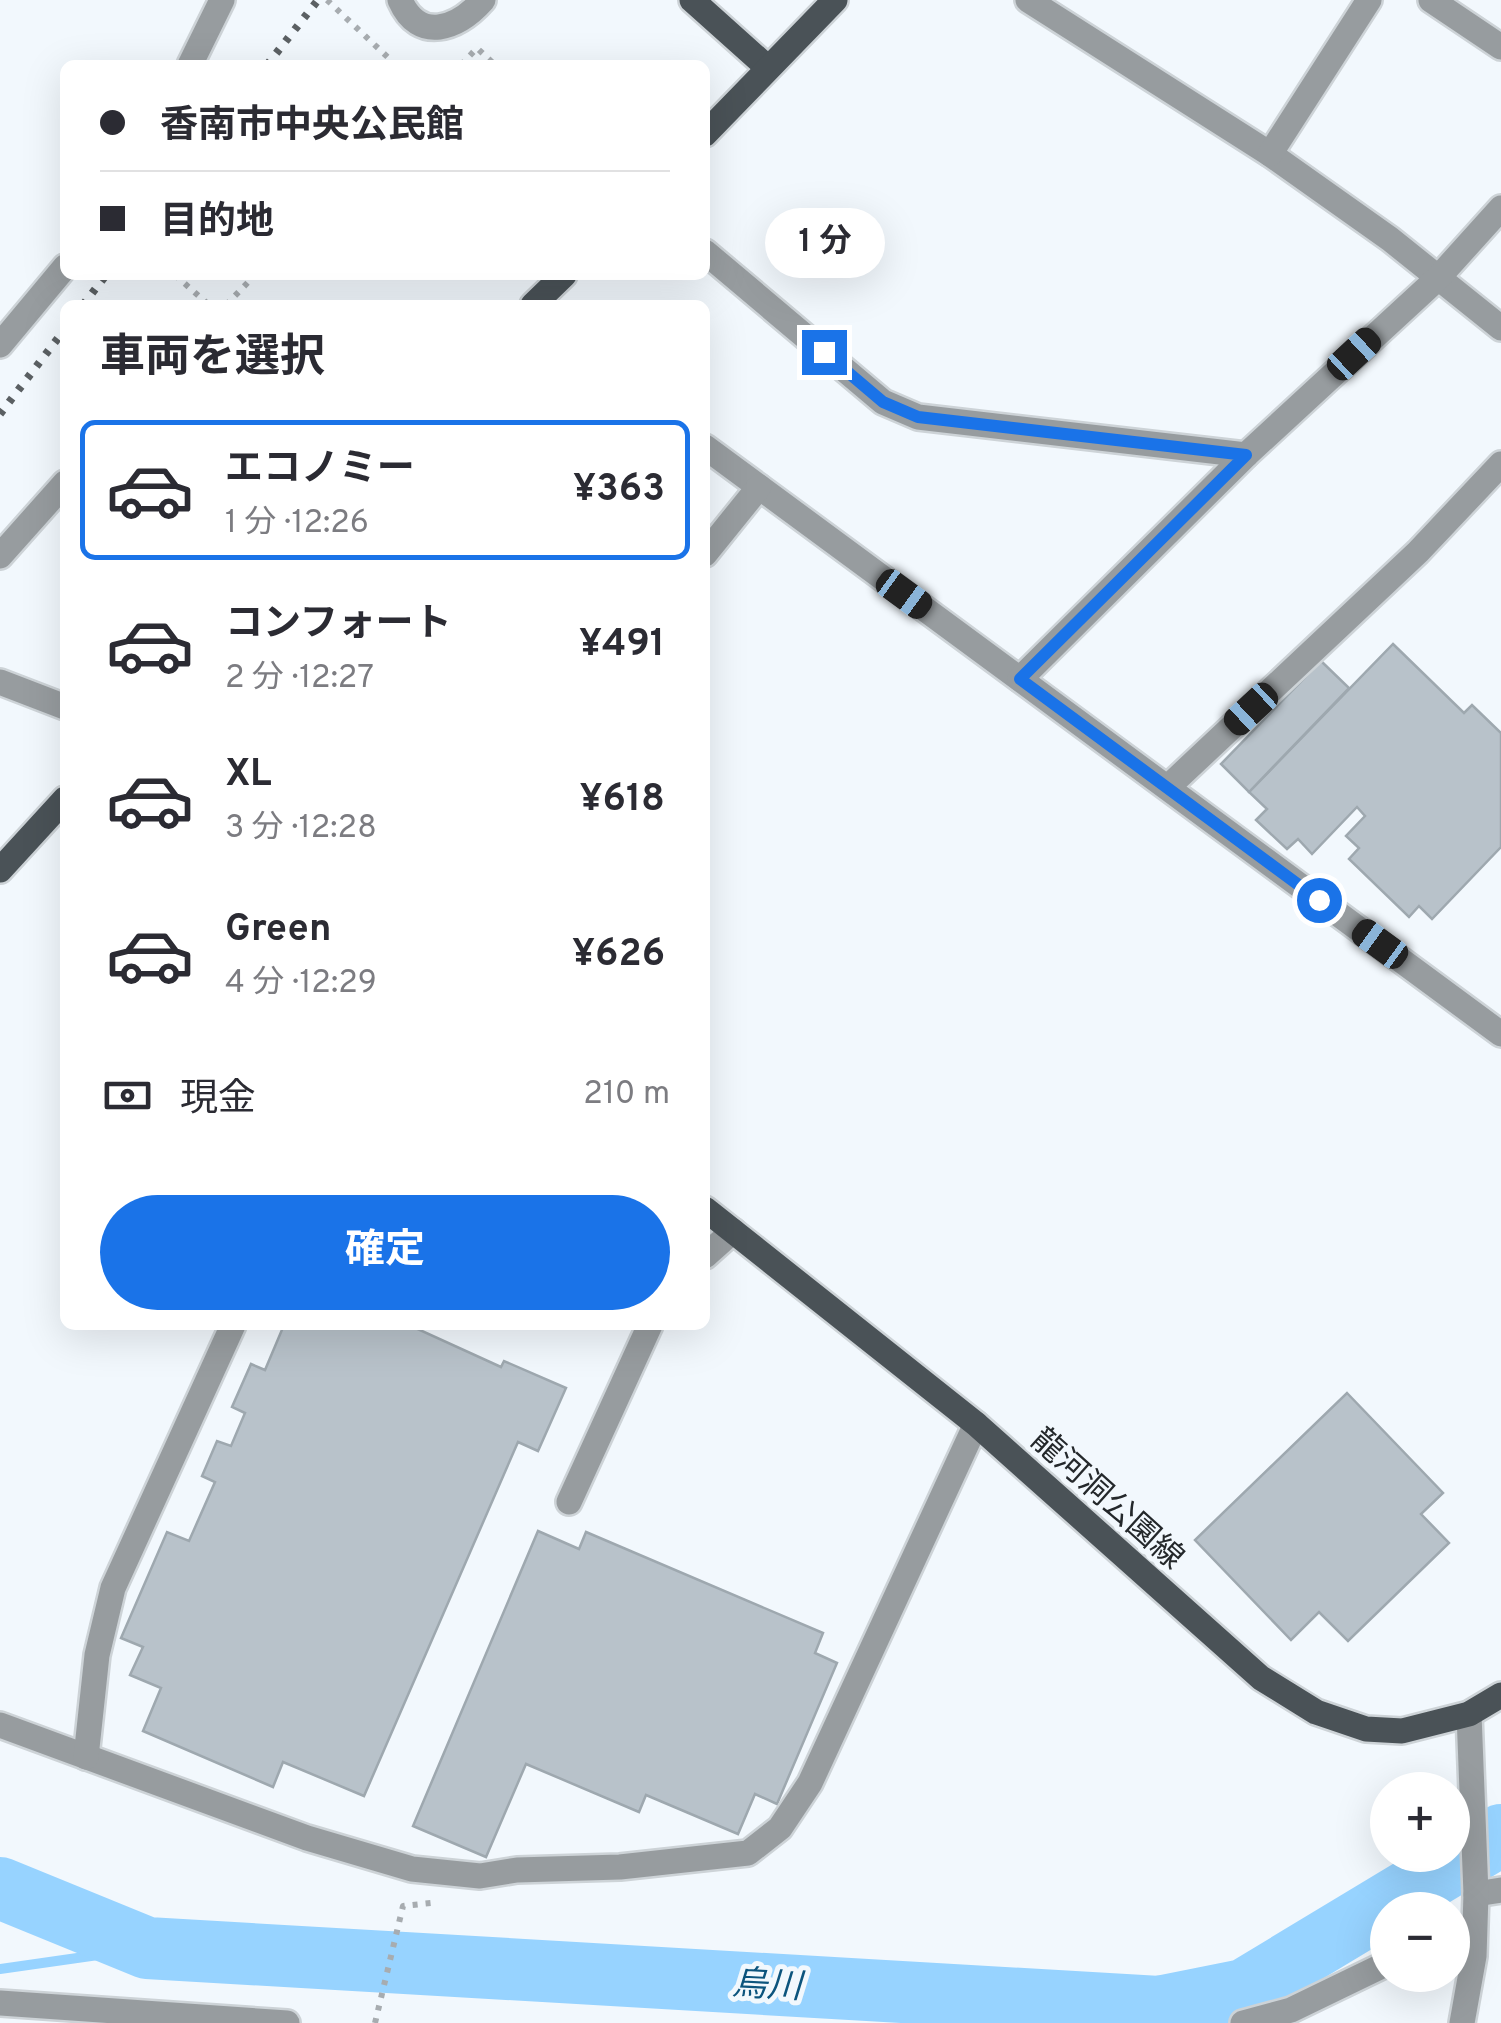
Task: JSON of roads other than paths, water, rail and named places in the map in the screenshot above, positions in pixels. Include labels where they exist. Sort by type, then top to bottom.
[{"type":"main road","points":[[692,0],[768,68]]},
{"type":"main road","points":[[710,129],[835,0]]},
{"type":"main road","points":[[537,300],[559,280]]},
{"type":"main road","points":[[0,870],[60,804]]},
{"type":"main road","name":"龍河洞公園線","points":[[710,1212],[976,1424],[1261,1678],[1316,1712],[1366,1729],[1402,1731],[1469,1714],[1501,1695]]},
{"type":"street","points":[[192,60],[222,0]]},
{"type":"street","points":[[400,0],[423,26],[444,29],[472,13],[483,0]]},
{"type":"street","points":[[1028,0],[1270,154],[1501,328]]},
{"type":"street","points":[[1270,154],[1369,0]]},
{"type":"street","points":[[1431,0],[1501,47]]},
{"type":"street","points":[[1020,679],[1246,455],[1438,278],[1501,208]]},
{"type":"street","points":[[710,256],[883,402],[918,417],[1246,455]]},
{"type":"street","points":[[0,345],[60,272]]},
{"type":"street","points":[[710,451],[1501,1034]]},
{"type":"street","points":[[1168,788],[1418,552],[1501,464]]},
{"type":"street","points":[[710,548],[760,487]]},
{"type":"street","points":[[0,556],[60,489]]},
{"type":"street","points":[[0,682],[60,705]]},
{"type":"street","points":[[710,1252],[733,1231]]},
{"type":"street","points":[[86,1756],[97,1655],[113,1588],[231,1330]]},
{"type":"street","points":[[569,1502],[648,1330]]},
{"type":"street","points":[[0,1724],[307,1838],[412,1870],[480,1876],[517,1870],[620,1867],[748,1853],[780,1828],[810,1783],[976,1424]]},
{"type":"street","points":[[1469,1714],[1488,1892],[1470,1938]]},
{"type":"street","points":[[1244,2023],[1291,2010],[1370,1972]]},
{"type":"street","points":[[1462,1992],[1462,2023]]},
{"type":"street","points":[[0,2003],[286,2023]]},
{"type":"waterway","name":"烏川","points":[[0,1888],[147,1948],[1159,2007],[1244,1990],[1501,1835]]},
{"type":"waterway","points":[[0,1969],[147,1948]]},
{"type":"railway","points":[[271,60],[318,0]]},
{"type":"railway","points":[[87,300],[102,280]]},
{"type":"railway","points":[[0,414],[60,336]]}]
